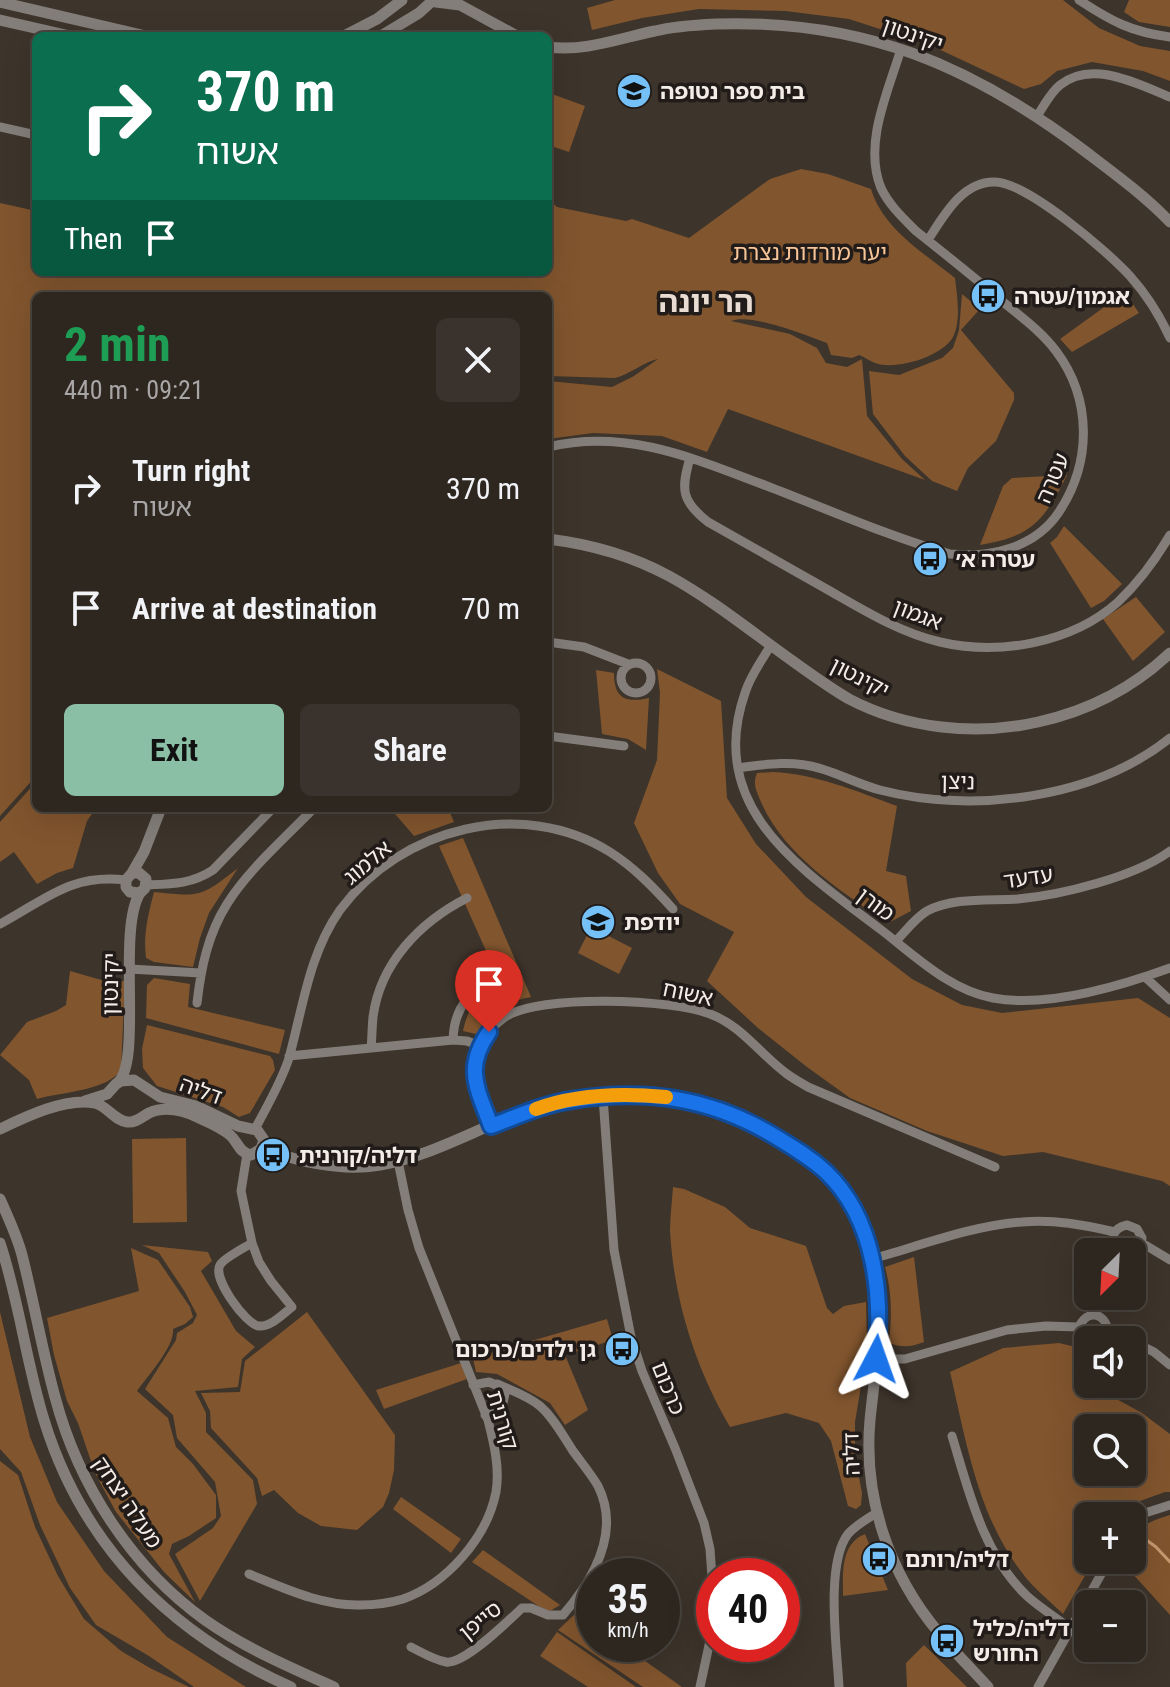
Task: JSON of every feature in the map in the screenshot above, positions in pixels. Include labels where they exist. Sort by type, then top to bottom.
[{"type":"street","points":[[352,32],[377,19],[402,0]]},
{"type":"street","points":[[466,0],[507,32]]},
{"type":"street","points":[[1079,0],[1129,29],[1170,37]]},
{"type":"street","points":[[388,32],[432,1],[460,5],[506,32]]},
{"type":"street","points":[[0,2],[129,32]]},
{"type":"street","points":[[0,20],[52,32]]},
{"type":"street","name":"יקינטון","points":[[552,47],[585,47],[676,27],[729,24],[805,27],[901,49],[962,73],[1037,116],[1145,197],[1170,222]]},
{"type":"street","name":"עטרה","points":[[552,446],[588,441],[655,447],[950,554],[971,557],[990,554],[1023,543],[1048,526],[1061,509],[1080,466],[1084,444],[1079,396],[1057,353],[1040,332],[900,215],[882,190],[875,159],[876,139],[901,49]]},
{"type":"street","points":[[1037,116],[1060,85],[1085,75],[1115,77],[1170,97]]},
{"type":"street","points":[[0,127],[32,134]]},
{"type":"street","points":[[928,240],[955,202],[968,190],[994,182],[1009,185],[1031,196],[1107,253],[1132,278],[1170,338]]},
{"type":"street","name":"אגמון","points":[[690,458],[684,490],[687,502],[708,522],[876,617],[914,634],[969,647],[1024,644],[1075,629],[1118,602],[1156,558],[1170,535]]},
{"type":"street","name":"יקינטון","points":[[552,540],[628,558],[668,575],[849,699],[877,711],[934,726],[991,729],[1057,718],[1109,698],[1170,653]]},
{"type":"street","points":[[552,643],[584,647],[628,664]]},
{"type":"street","name":"מורן","points":[[771,645],[744,693],[736,732],[738,768],[749,802],[769,835],[825,887],[958,987],[991,998],[1039,1000],[1090,992],[1170,968]]},
{"type":"street","points":[[552,737],[624,746]]},
{"type":"street","name":"ניצן","points":[[738,768],[794,764],[822,769],[879,790],[913,796],[941,799],[1014,798],[1050,793],[1089,781],[1141,757],[1170,738]]},
{"type":"street","points":[[136,883],[159,812]]},
{"type":"street","points":[[0,924],[43,898],[77,883],[102,878],[175,885],[193,881],[213,870],[269,812]]},
{"type":"street","points":[[197,1003],[201,973],[214,928],[226,905],[241,884],[310,812]]},
{"type":"street","name":"אלמוג","points":[[250,1129],[279,1083],[314,961],[340,910],[377,872],[421,843],[472,826],[533,824],[558,829],[609,851],[650,884],[673,909]]},
{"type":"street","name":"עדעד","points":[[896,941],[927,911],[943,905],[1060,892],[1140,869],[1170,851]]},
{"type":"street","name":"יקינטון","points":[[113,1086],[122,1080],[129,1049],[129,969],[136,883]]},
{"type":"street","points":[[371,1048],[373,1016],[387,972],[415,934],[467,898]]},
{"type":"street","points":[[129,969],[201,973]]},
{"type":"street","points":[[453,1040],[457,1015],[465,1000],[477,989],[503,975]]},
{"type":"street","points":[[1145,977],[1170,1000]]},
{"type":"street","name":"אשוח","points":[[480,1046],[506,1016],[520,1011],[580,1002],[654,1002],[689,1008],[724,1020],[787,1074],[808,1087],[995,1167]]},
{"type":"street","points":[[289,1056],[467,1041],[480,1046],[474,1061],[475,1077],[491,1126]]},
{"type":"street","name":"יקינטון","points":[[129,1049],[137,1079],[143,1085]]},
{"type":"street","points":[[0,1129],[42,1111],[107,1094],[113,1086],[128,1080],[143,1085],[150,1099],[150,1106],[143,1117],[124,1121],[102,1106],[77,1104]]},
{"type":"street","name":"דליה","points":[[143,1085],[160,1097],[196,1106],[250,1129]]},
{"type":"street","points":[[113,1086],[108,1102],[113,1114]]},
{"type":"street","name":"דליה","points":[[261,1149],[320,1165],[378,1166],[546,1105],[603,1097],[653,1096],[680,1098],[727,1112],[808,1157],[827,1173],[853,1208],[872,1259],[879,1314],[869,1444],[872,1484],[893,1561],[914,1600],[988,1687]]},
{"type":"street","name":"כרכום","points":[[603,1097],[614,1250],[631,1337],[699,1510],[710,1549],[714,1604],[700,1687]]},
{"type":"street","name":"דליה","points":[[143,1117],[160,1110],[186,1112],[225,1132],[236,1142]]},
{"type":"street","points":[[250,1129],[263,1136],[261,1149],[255,1154],[240,1150],[236,1142],[239,1134],[250,1129]]},
{"type":"street","points":[[247,1154],[241,1191],[252,1243],[259,1262],[292,1307],[262,1326],[255,1326],[247,1319],[218,1274],[219,1266],[224,1261],[252,1243]]},
{"type":"street","name":"קורנית","points":[[249,1574],[291,1591],[337,1604],[361,1605],[402,1599],[422,1590],[458,1562],[472,1545],[492,1508],[496,1491],[495,1446],[419,1248],[398,1161]]},
{"type":"street","name":"מעלה יצחק","points":[[0,1199],[21,1254],[51,1383],[70,1443],[84,1476],[116,1527],[159,1580],[203,1618],[261,1654],[334,1687]]},
{"type":"street","points":[[872,1259],[1001,1224],[1025,1221],[1081,1224],[1115,1232]]},
{"type":"street","points":[[1113,1238],[1122,1226],[1132,1226],[1141,1238]]},
{"type":"street","name":"מעלה יצחק","points":[[0,1243],[38,1399],[54,1449],[69,1484],[102,1537],[147,1592],[193,1632],[253,1669],[291,1687]]},
{"type":"street","points":[[1146,1245],[1170,1260]]},
{"type":"street","points":[[1080,1326],[1085,1318],[1094,1315],[1106,1322],[1106,1326]]},
{"type":"street","points":[[876,1359],[905,1359],[1007,1330],[1074,1327]]},
{"type":"street","points":[[1146,1348],[1170,1365]]},
{"type":"street","points":[[497,1384],[505,1394],[502,1407]]},
{"type":"street","name":"סייפן","points":[[411,1647],[447,1662],[457,1661],[497,1632],[522,1608],[548,1615],[563,1615],[592,1576],[606,1536],[604,1501],[597,1485],[552,1419],[533,1401],[497,1384],[473,1385]]},
{"type":"street","points":[[485,1415],[520,1398],[533,1401]]},
{"type":"street","points":[[952,1436],[971,1501],[1007,1573],[1027,1596],[1071,1629]]},
{"type":"street","points":[[1146,1513],[1170,1505]]},
{"type":"street","points":[[839,1687],[835,1593],[838,1554],[850,1532],[878,1512]]},
{"type":"street","points":[[1038,1687],[1101,1574]]},
{"type":"green space","points":[[615,0],[1063,0],[1099,28],[1140,46],[1170,51],[1170,81],[1143,71],[1092,62],[1057,71],[1041,84],[1024,89],[932,46],[849,19],[785,11],[699,9],[592,30],[587,8]]},
{"type":"green space","points":[[1129,0],[1170,0],[1170,27],[1139,22],[1124,12]]},
{"type":"green space","points":[[552,94],[585,106],[569,152],[552,146]]},
{"type":"green space","name":"יער מורדות נצרת","points":[[801,169],[828,174],[871,189],[895,228],[955,278],[958,314],[954,335],[949,343],[931,355],[907,363],[884,365],[859,355],[852,358],[831,355],[827,343],[778,326],[751,320],[731,321],[790,334],[817,348],[826,363],[847,367],[862,359],[867,416],[902,459],[925,480],[728,409],[707,452],[662,436],[593,433],[552,438],[552,381],[612,387],[658,359],[615,378],[552,376],[552,292],[32,292],[32,780],[0,816],[0,203],[32,210],[32,276],[552,276],[552,203],[557,207],[626,221],[632,219],[689,238],[770,179]]},
{"type":"green space","points":[[1125,292],[1139,313],[1072,352],[1060,339]]},
{"type":"green space","points":[[962,294],[980,309],[961,330],[1014,393],[1014,400],[996,441],[968,468],[957,491],[932,481],[905,456],[873,414],[869,371],[899,375],[942,358],[953,348],[959,330]]},
{"type":"green space","points":[[1067,475],[1052,503],[1031,527],[1008,538],[980,545],[1003,486],[1012,478]]},
{"type":"green space","points":[[1064,526],[1122,584],[1104,601],[1091,608],[1050,543]]},
{"type":"green space","points":[[1136,597],[1165,632],[1133,661],[1103,619]]},
{"type":"green space","points":[[657,669],[721,701],[727,798],[756,844],[806,897],[912,979],[962,1005],[1002,1013],[1138,998],[1170,1018],[1170,1186],[1162,1181],[1043,1152],[1003,1156],[927,1131],[850,1098],[758,1028],[707,981],[734,932],[680,904],[658,873],[634,823],[657,760],[660,693]]},
{"type":"green space","points":[[596,670],[614,673],[616,689],[623,697],[634,700],[649,698],[646,750],[628,739],[602,734]]},
{"type":"green space","points":[[773,772],[820,780],[897,806],[886,871],[906,876],[911,911],[892,921],[884,921],[798,855],[771,821],[757,791],[757,773]]},
{"type":"green space","points":[[32,786],[32,812],[93,812],[87,821],[73,868],[37,884],[14,852],[0,862],[0,822]]},
{"type":"green space","points":[[393,812],[450,812],[454,822],[414,836]]},
{"type":"green space","points":[[463,838],[531,997],[500,1010],[476,1034],[463,1031],[468,1014],[481,997],[500,982],[439,846]]},
{"type":"green space","points":[[238,868],[209,913],[193,967],[154,962],[146,958],[146,933],[154,892],[200,893]]},
{"type":"green space","points":[[591,927],[632,948],[619,974],[578,953]]},
{"type":"green space","points":[[70,971],[105,981],[125,981],[121,1070],[95,1087],[37,1099],[29,1080],[0,1055],[27,1022],[66,1005]]},
{"type":"green space","points":[[154,978],[190,984],[188,1007],[285,1030],[279,1054],[146,1018],[147,985]]},
{"type":"green space","points":[[147,1025],[270,1056],[275,1070],[250,1113],[239,1117],[223,1107],[157,1086],[143,1068],[142,1049]]},
{"type":"green space","points":[[186,1138],[187,1222],[133,1223],[132,1139]]},
{"type":"green space","points":[[673,1187],[725,1207],[750,1228],[806,1246],[827,1308],[833,1314],[844,1306],[866,1302],[867,1350],[855,1422],[855,1456],[862,1493],[861,1505],[856,1509],[848,1506],[831,1441],[819,1423],[786,1413],[730,1427],[706,1381],[682,1308],[670,1231]]},
{"type":"green space","points":[[142,1245],[208,1252],[212,1261],[201,1271],[236,1331],[255,1347],[242,1359],[238,1387],[195,1391],[206,1413],[206,1432],[253,1480],[257,1504],[200,1601],[175,1554],[213,1528],[221,1516],[215,1482],[177,1438],[173,1415],[145,1389],[176,1340],[177,1333],[193,1323],[197,1315],[159,1253]]},
{"type":"green space","points":[[131,1248],[158,1260],[190,1307],[193,1317],[173,1329],[170,1344],[137,1391],[168,1418],[176,1447],[216,1495],[216,1518],[172,1544],[169,1554],[195,1602],[164,1572],[116,1512],[95,1473],[67,1401],[47,1318],[139,1291]]},
{"type":"green space","points":[[914,1257],[924,1342],[898,1346],[889,1343],[891,1305],[885,1267]]},
{"type":"green space","points":[[0,1312],[30,1437],[57,1502],[104,1571],[167,1637],[246,1687],[194,1687],[96,1625],[70,1588],[40,1525],[21,1472],[0,1449]]},
{"type":"green space","points":[[307,1312],[395,1435],[394,1470],[389,1493],[383,1507],[357,1530],[321,1526],[298,1513],[274,1490],[262,1496],[257,1478],[211,1428],[210,1411],[201,1393],[240,1392],[245,1361]]},
{"type":"green space","points":[[607,1319],[613,1340],[565,1355],[588,1410],[565,1425],[550,1403],[497,1374],[476,1372],[473,1358]]},
{"type":"green space","points":[[1059,1343],[1074,1347],[1074,1398],[1115,1398],[1143,1414],[1074,1414],[1074,1486],[1146,1486],[1146,1416],[1170,1434],[1170,1492],[1138,1502],[1074,1502],[1074,1574],[1086,1574],[1074,1590],[1063,1614],[1027,1579],[995,1528],[976,1478],[950,1372],[1003,1348]]},
{"type":"green space","points":[[461,1363],[467,1379],[384,1409],[376,1390]]},
{"type":"green space","points":[[0,1461],[18,1475],[35,1527],[58,1576],[84,1619],[121,1651],[189,1687],[0,1687]]},
{"type":"green space","points":[[401,1497],[461,1539],[451,1553],[393,1509]]},
{"type":"green space","points":[[1170,1515],[1170,1615],[1133,1574],[1146,1574],[1146,1525]]},
{"type":"green space","points":[[865,1534],[888,1590],[843,1596],[843,1569],[847,1552]]},
{"type":"green space","points":[[483,1550],[560,1605],[550,1611],[540,1607],[472,1562]]},
{"type":"green space","points":[[576,1613],[576,1642],[558,1630]]},
{"type":"green space","points":[[557,1632],[576,1645],[576,1662],[600,1662],[636,1687],[588,1687],[540,1656]]},
{"type":"green space","points":[[924,1645],[967,1687],[907,1687],[906,1663]]},
{"type":"green space","points":[[606,1662],[647,1662],[682,1687],[643,1687]]},
{"type":"waterway","points":[[1146,1540],[1170,1562]]},
{"type":"slow traffic","points":[[536,1109],[592,1097],[666,1097]]},
{"type":"place","name":"בית ספר נטופה","points":[[634,91]]},
{"type":"place","name":"אגמון/עטרה","points":[[988,296]]},
{"type":"place","name":"עטרה א׳","points":[[930,559]]},
{"type":"place","name":"יודפת","points":[[598,922]]},
{"type":"place","name":"דליה/קורנית","points":[[273,1155]]},
{"type":"place","name":"גן ילדים/כרכום","points":[[622,1349]]},
{"type":"place","name":"דליה/רותם","points":[[879,1559]]},
{"type":"place","name":"דליה/כליל החורש","points":[[947,1641]]},
{"type":"district","name":"הר יונה","points":[[706,302]]},
{"type":"route","points":[[489,1032],[474,1061],[479,1093],[491,1126],[546,1105],[570,1100],[623,1095],[680,1098],[727,1112],[766,1131],[808,1157],[827,1173],[853,1208],[870,1250],[878,1292],[876,1359]]}]
